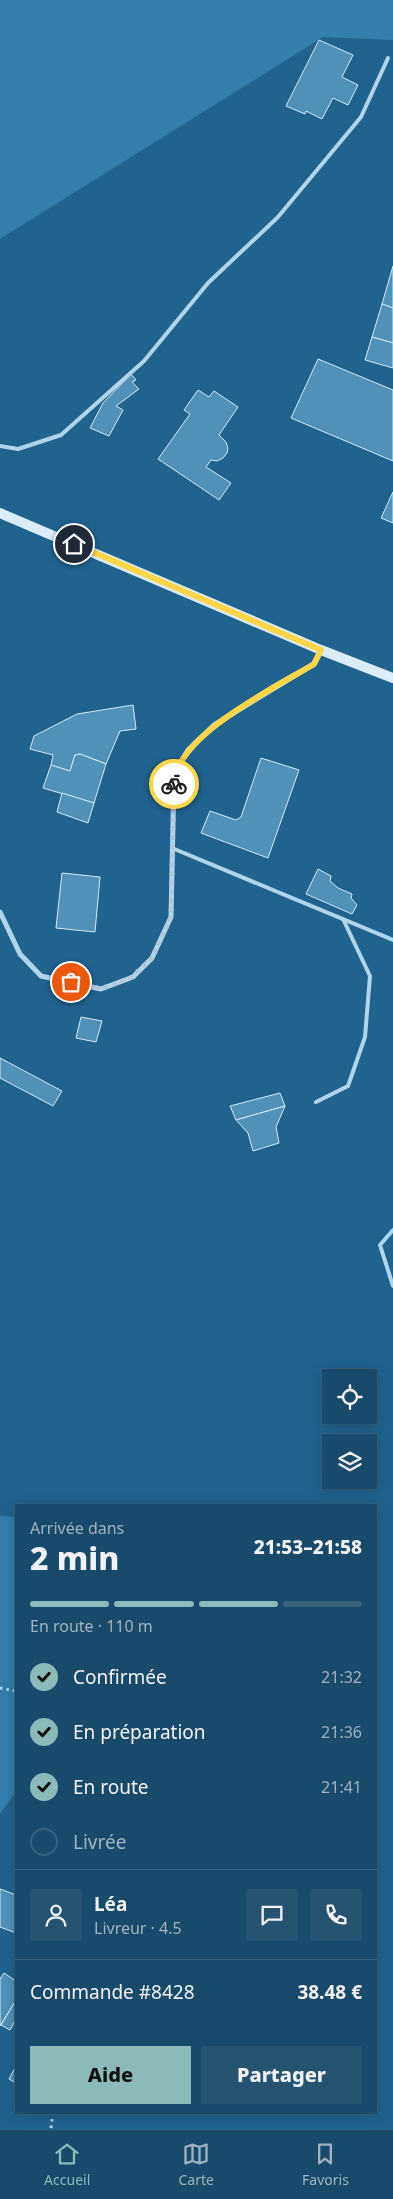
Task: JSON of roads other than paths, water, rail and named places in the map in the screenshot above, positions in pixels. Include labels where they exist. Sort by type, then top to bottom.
[{"type":"main road","points":[[0,513],[321,650],[393,678]]},
{"type":"street","points":[[0,912],[20,954],[41,976],[101,989],[132,977],[152,958],[171,917],[174,776],[188,750],[214,725],[314,664],[321,650]]},
{"type":"lane","points":[[0,446],[18,449],[61,435],[144,361],[208,283],[278,217],[361,117],[388,58]]},
{"type":"lane","points":[[172,848],[393,940]]},
{"type":"lane","points":[[316,1102],[348,1086],[365,1037],[370,976],[343,919]]},
{"type":"lane","points":[[393,1230],[380,1245],[393,1286]]}]
